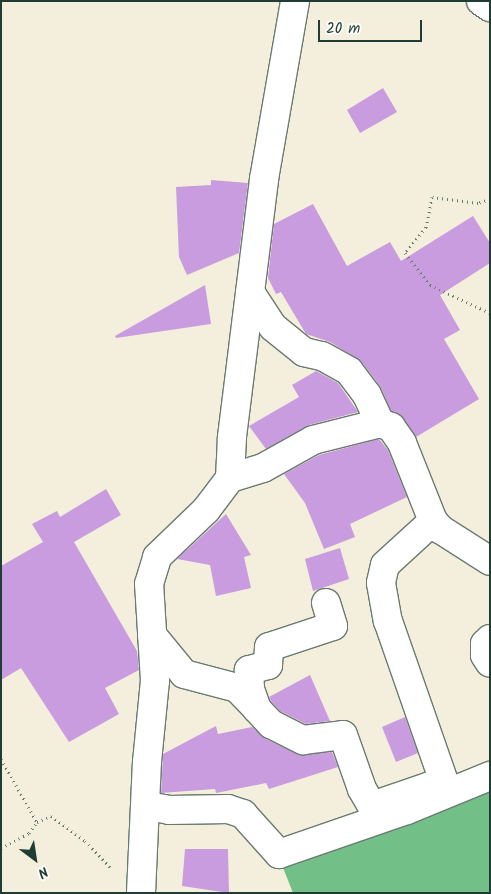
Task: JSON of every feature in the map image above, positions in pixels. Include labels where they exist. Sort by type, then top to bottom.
[{"type":"street","points":[[141,893],[147,806],[147,762],[155,681],[149,584],[157,557],[206,510],[230,478],[232,437],[264,179],[295,1]]},
{"type":"street","points":[[481,1],[490,7]]},
{"type":"street","points":[[250,292],[273,327],[304,352],[322,356],[349,371],[367,395],[380,423]]},
{"type":"street","points":[[230,478],[263,468],[313,440],[380,423],[391,427],[402,443],[433,521],[440,529],[490,561]]},
{"type":"street","points":[[433,521],[385,565],[381,583],[388,620],[448,793]]},
{"type":"street","points":[[257,708],[250,689],[249,670],[268,665],[269,647],[333,626],[326,603]]},
{"type":"street","points":[[152,635],[184,674],[237,688],[271,724],[302,740],[343,735],[362,789],[372,806],[430,786],[448,793]]},
{"type":"street","points":[[490,639],[484,644],[485,656],[490,662]]},
{"type":"street","points":[[147,806],[169,810],[228,809],[243,814],[279,854],[490,776]]},
{"type":"path","points":[[490,199],[478,202],[432,197],[426,228],[405,253],[430,285],[490,313]]},
{"type":"path","points":[[1,760],[37,822]]},
{"type":"path","points":[[1,848],[29,833],[37,822],[51,816],[85,841],[116,873]]},
{"type":"green space","points":[[490,786],[490,893],[293,893],[280,860]]},
{"type":"building","points":[[383,88],[397,112],[360,133],[347,110]]},
{"type":"building","points":[[211,180],[248,183],[239,253],[187,275],[179,257],[176,187],[211,185]]},
{"type":"building","points":[[313,204],[347,266],[390,242],[401,261],[473,216],[490,243],[490,263],[440,295],[460,330],[444,339],[479,399],[416,437],[403,418],[391,411],[380,386],[361,361],[330,342],[306,334],[281,292],[276,294],[268,278],[274,224]]},
{"type":"building","points":[[205,285],[211,324],[116,338],[115,336]]},
{"type":"building","points":[[316,371],[338,383],[358,412],[309,425],[266,449],[249,426],[299,397],[292,385]]},
{"type":"building","points":[[379,439],[388,450],[407,497],[350,524],[355,537],[324,549],[305,503],[284,474],[319,455]]},
{"type":"building","points":[[106,489],[121,515],[74,542],[137,651],[139,670],[105,688],[119,714],[69,742],[21,668],[1,680],[1,566],[43,542],[32,524],[57,511],[60,517]]},
{"type":"building","points":[[226,514],[251,555],[244,557],[251,588],[216,596],[210,565],[177,559]]},
{"type":"building","points":[[340,548],[349,579],[313,591],[305,559]]},
{"type":"building","points":[[310,675],[330,721],[306,724],[280,711],[269,697]]},
{"type":"building","points":[[405,717],[418,753],[396,762],[382,727]]},
{"type":"building","points":[[216,726],[218,734],[252,727],[264,738],[297,754],[332,752],[338,767],[269,789],[266,783],[216,793],[215,789],[161,793],[163,754]]},
{"type":"building","points":[[185,849],[228,849],[229,893],[182,886]]}]
